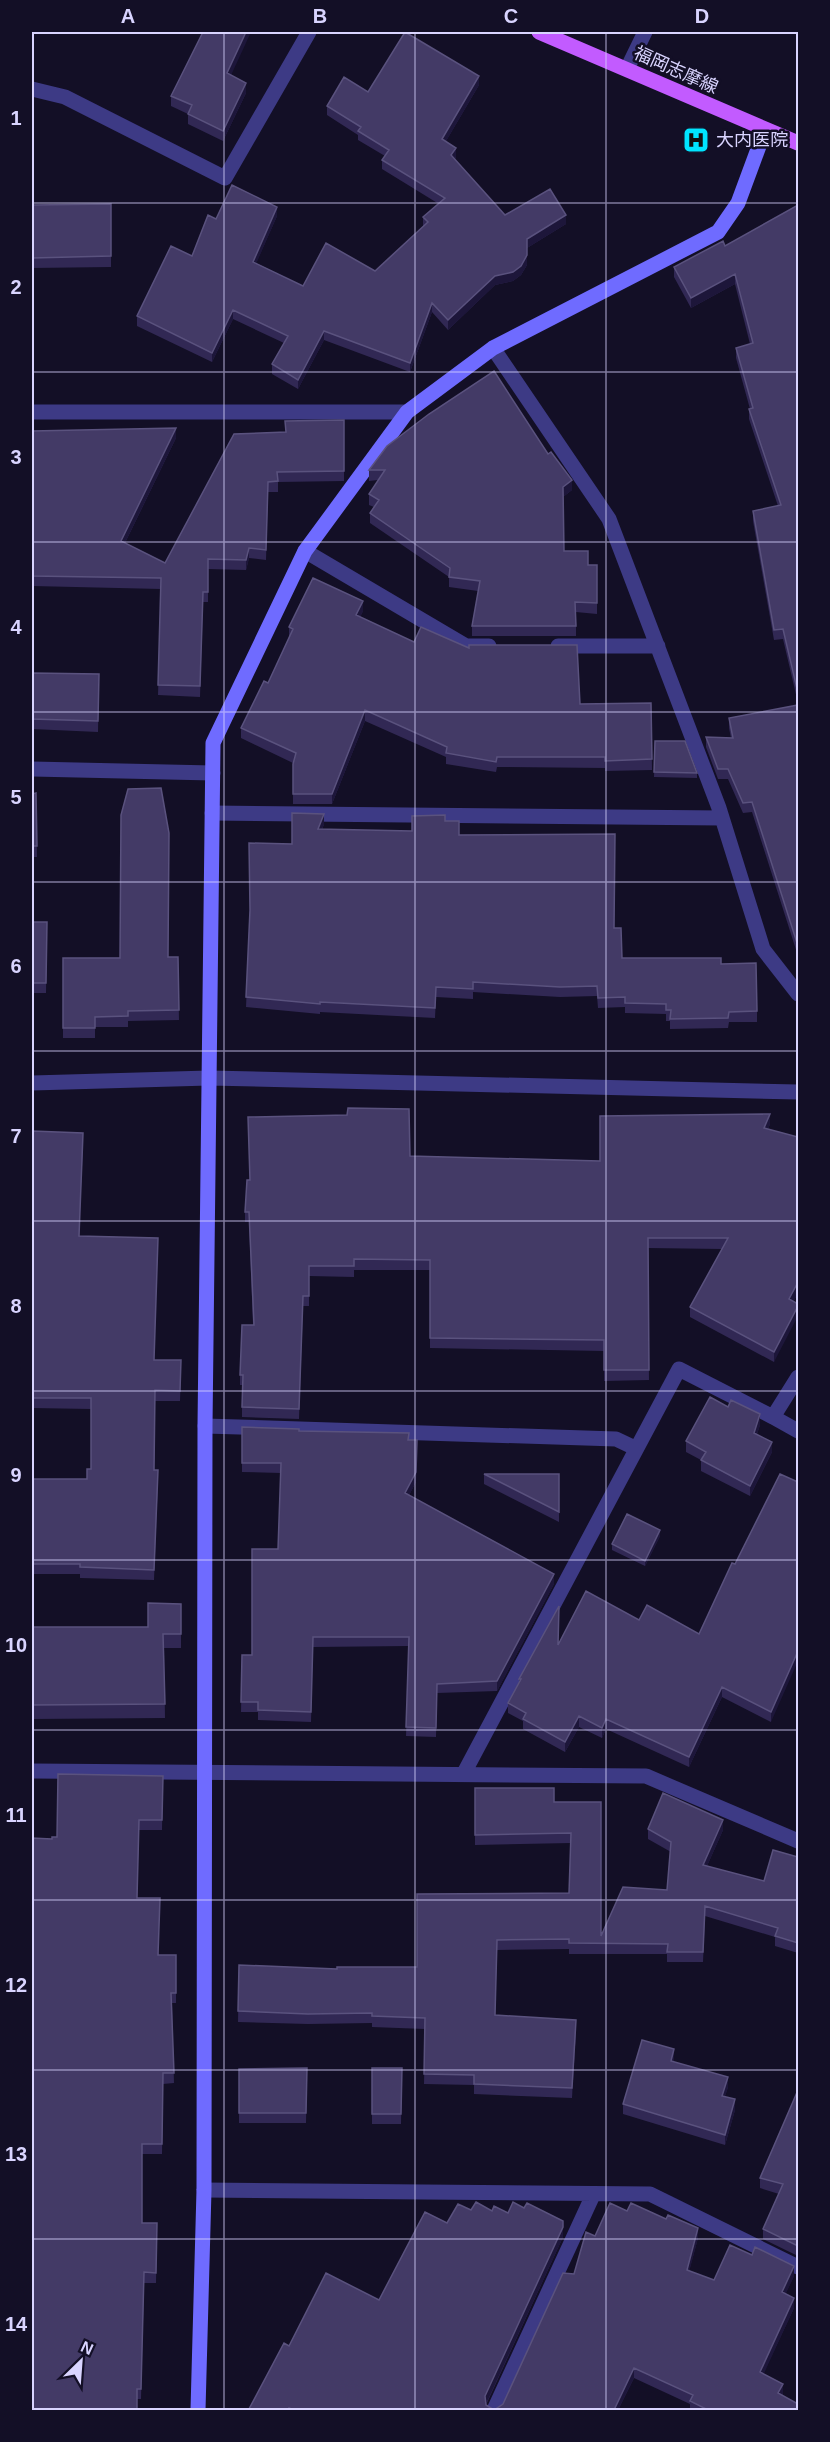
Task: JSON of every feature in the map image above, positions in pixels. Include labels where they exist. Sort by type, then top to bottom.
[{"type":"main road","name":"福岡志摩線","points":[[539,32],[798,142]]},
{"type":"street","points":[[32,89],[65,97],[225,178],[309,32]]},
{"type":"street","points":[[627,69],[645,32]]},
{"type":"street","points":[[198,2410],[204,2190],[205,1426],[213,743],[305,551],[407,412],[493,348],[718,232],[738,203],[765,129]]},
{"type":"street","points":[[493,348],[609,519],[722,818],[763,949],[798,994]]},
{"type":"street","points":[[32,412],[407,412]]},
{"type":"street","points":[[305,551],[466,645],[502,645]]},
{"type":"street","points":[[538,646],[658,646]]},
{"type":"street","points":[[32,769],[213,773]]},
{"type":"street","points":[[212,813],[722,818]]},
{"type":"street","points":[[32,1083],[209,1078],[798,1092]]},
{"type":"street","points":[[464,1773],[679,1369],[798,1431]]},
{"type":"street","points":[[773,1417],[798,1377]]},
{"type":"street","points":[[205,1426],[616,1439],[635,1449]]},
{"type":"street","points":[[32,1771],[646,1776],[798,1841]]},
{"type":"street","points":[[204,2190],[650,2194],[798,2267]]},
{"type":"street","points":[[494,2410],[593,2195]]},
{"type":"building","points":[[203,32],[246,32],[227,73],[246,83],[223,131],[188,114],[192,105],[171,96]]},
{"type":"building","points":[[405,32],[479,76],[442,139],[456,148],[451,155],[505,215],[550,189],[566,215],[527,239],[527,255],[521,266],[513,272],[495,276],[448,320],[432,303],[410,363],[324,331],[298,380],[272,364],[288,336],[233,310],[212,353],[137,316],[171,246],[192,256],[208,215],[216,219],[232,185],[277,207],[253,262],[303,286],[326,243],[375,271],[428,222],[423,217],[445,198],[382,160],[389,150],[358,131],[361,127],[327,106],[344,77],[368,92]]},
{"type":"building","points":[[111,204],[111,256],[32,258],[32,205]]},
{"type":"building","points":[[798,205],[798,693],[783,629],[774,630],[753,511],[781,505],[749,409],[753,408],[736,348],[753,343],[735,274],[691,298],[674,267],[723,241],[725,246]]},
{"type":"building","points":[[494,371],[548,454],[551,452],[572,480],[563,487],[564,551],[588,551],[588,565],[597,565],[597,603],[575,602],[576,626],[472,626],[480,581],[449,577],[450,568],[370,513],[379,500],[369,494],[385,470],[369,470],[387,446],[429,414]]},
{"type":"building","points":[[344,420],[344,471],[277,472],[278,481],[268,482],[266,550],[249,548],[246,560],[208,559],[208,592],[203,592],[200,686],[158,685],[161,578],[32,576],[32,431],[176,428],[121,541],[165,563],[234,434],[286,432],[285,421]]},
{"type":"building","points":[[313,578],[363,601],[356,615],[414,642],[421,627],[469,648],[469,645],[577,645],[580,704],[651,703],[652,759],[605,761],[605,757],[497,757],[496,762],[446,753],[447,747],[365,710],[332,794],[293,794],[293,764],[296,753],[241,728],[264,681],[268,683],[293,629],[289,627]]},
{"type":"building","points":[[32,673],[99,674],[98,721],[32,719]]},
{"type":"building","points":[[798,705],[798,946],[752,802],[743,803],[728,769],[718,769],[706,737],[733,738],[729,718]]},
{"type":"building","points":[[655,741],[685,741],[697,773],[654,772]]},
{"type":"building","points":[[161,788],[169,833],[168,957],[178,957],[179,1010],[128,1011],[128,1016],[95,1017],[95,1028],[63,1028],[63,958],[120,958],[121,815],[128,789]]},
{"type":"building","points":[[36,793],[37,846],[32,846],[32,794]]},
{"type":"building","points":[[292,813],[324,814],[318,829],[412,831],[412,816],[445,815],[445,821],[459,821],[459,835],[615,834],[614,928],[621,928],[622,958],[721,958],[721,964],[756,963],[757,1011],[729,1012],[728,1018],[670,1019],[671,1010],[666,1010],[666,1004],[625,1003],[625,997],[598,998],[597,986],[560,987],[473,982],[473,989],[436,987],[435,1008],[320,1002],[320,1004],[246,997],[250,910],[249,843],[292,844]]},
{"type":"building","points":[[32,922],[47,922],[46,983],[32,983]]},
{"type":"building","points":[[348,1108],[409,1109],[410,1156],[600,1161],[600,1116],[770,1114],[764,1128],[798,1137],[798,1282],[789,1299],[798,1306],[774,1352],[690,1307],[728,1238],[648,1238],[649,1370],[604,1370],[604,1340],[430,1338],[430,1260],[354,1259],[354,1266],[309,1266],[309,1296],[303,1296],[299,1409],[242,1407],[243,1375],[240,1375],[242,1325],[254,1325],[249,1212],[245,1212],[247,1180],[250,1180],[248,1117],[347,1115]]},
{"type":"building","points":[[32,1131],[83,1133],[79,1236],[158,1238],[154,1360],[181,1360],[180,1391],[155,1390],[154,1470],[158,1470],[154,1570],[80,1567],[80,1564],[32,1564],[32,1479],[87,1479],[87,1469],[91,1469],[91,1398],[32,1398]]},
{"type":"building","points":[[710,1397],[728,1407],[731,1400],[760,1414],[754,1433],[772,1442],[750,1486],[701,1460],[706,1452],[686,1441]]},
{"type":"building","points":[[242,1427],[299,1429],[299,1431],[409,1433],[408,1440],[417,1440],[416,1472],[405,1493],[554,1574],[497,1681],[437,1684],[436,1728],[406,1727],[409,1637],[313,1637],[311,1712],[258,1710],[258,1702],[241,1702],[242,1655],[252,1655],[252,1549],[278,1549],[281,1463],[242,1463]]},
{"type":"building","points":[[484,1474],[559,1474],[559,1512]]},
{"type":"building","points":[[780,1474],[798,1482],[798,1651],[771,1712],[722,1687],[689,1757],[606,1719],[602,1728],[579,1716],[565,1742],[523,1719],[526,1713],[508,1703],[559,1606],[558,1645],[586,1591],[639,1620],[647,1605],[699,1634],[732,1563],[735,1564]]},
{"type":"building","points":[[627,1514],[660,1530],[645,1561],[612,1544]]},
{"type":"building","points":[[148,1603],[181,1604],[181,1634],[163,1634],[165,1704],[32,1705],[32,1627],[148,1627]]},
{"type":"building","points":[[58,1774],[163,1776],[162,1820],[139,1820],[137,1898],[160,1898],[158,1955],[176,1955],[176,1993],[171,1993],[174,2073],[163,2073],[162,2144],[142,2144],[142,2223],[157,2223],[156,2273],[144,2272],[141,2389],[137,2389],[137,2410],[32,2410],[32,1838],[57,1837]]},
{"type":"building","points":[[475,1788],[554,1788],[554,1802],[601,1802],[601,1936],[623,1887],[667,1890],[671,1842],[648,1829],[663,1793],[723,1820],[703,1865],[764,1881],[773,1850],[798,1857],[798,1943],[775,1936],[778,1928],[705,1906],[703,1952],[667,1952],[668,1944],[569,1943],[569,1939],[497,1940],[495,2015],[576,2020],[572,2088],[474,2084],[474,2075],[424,2074],[425,2018],[372,2016],[372,2013],[308,2014],[238,2011],[239,1965],[337,1969],[337,1967],[417,1967],[417,1894],[569,1893],[571,1833],[475,1835]]},
{"type":"building","points":[[642,2040],[674,2049],[671,2061],[728,2077],[722,2096],[735,2099],[725,2135],[623,2104]]},
{"type":"building","points":[[307,2068],[306,2113],[239,2113],[239,2069]]},
{"type":"building","points":[[372,2068],[402,2068],[401,2114],[372,2114]]},
{"type":"building","points":[[798,2090],[798,2246],[763,2229],[783,2184],[760,2178]]},
{"type":"building","points":[[476,2202],[492,2211],[494,2206],[508,2213],[513,2202],[524,2208],[527,2203],[563,2221],[563,2227],[485,2396],[486,2405],[494,2410],[249,2409],[284,2343],[289,2346],[326,2273],[379,2300],[425,2212],[447,2223],[458,2204],[471,2210]]},
{"type":"building","points":[[610,2203],[627,2211],[631,2203],[666,2219],[668,2215],[698,2228],[687,2270],[714,2280],[730,2245],[752,2255],[755,2247],[794,2266],[782,2292],[794,2298],[760,2372],[783,2384],[778,2393],[798,2404],[798,2410],[708,2410],[690,2401],[693,2395],[634,2368],[614,2410],[494,2410],[503,2404],[563,2273],[574,2274],[586,2232],[595,2236]]},
{"type":"place","name":"大内医院","points":[[696,140]]}]
